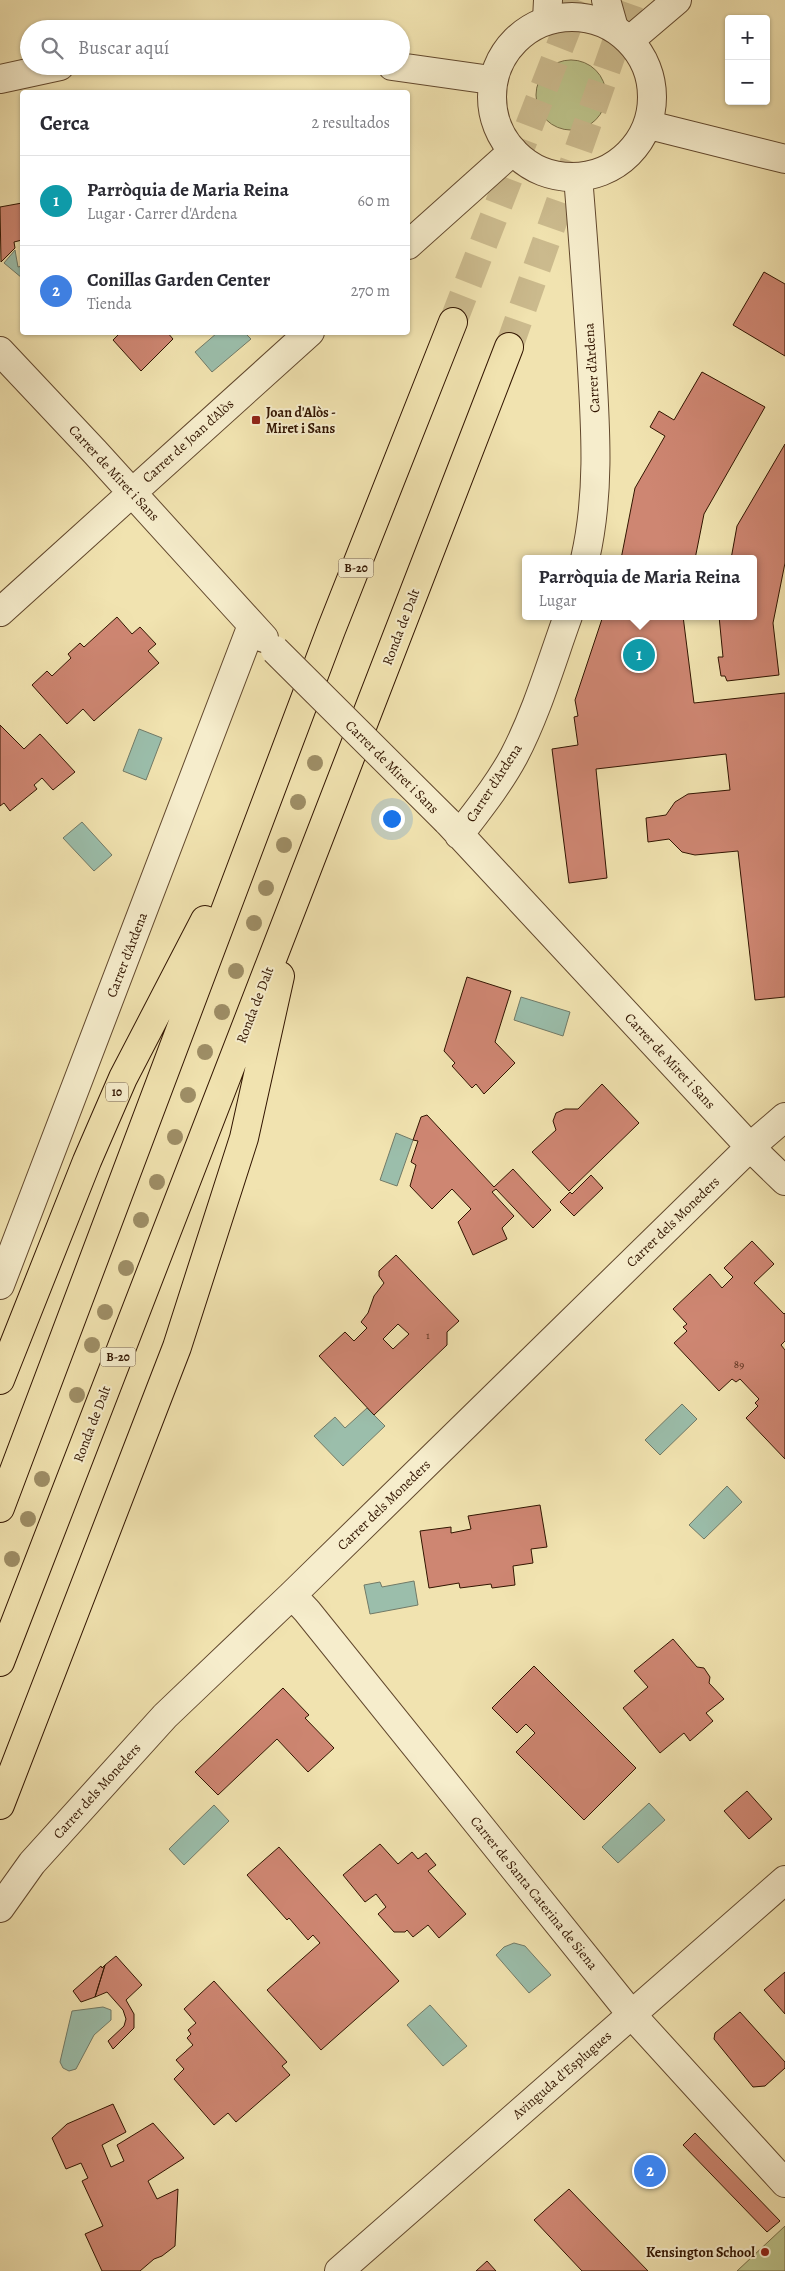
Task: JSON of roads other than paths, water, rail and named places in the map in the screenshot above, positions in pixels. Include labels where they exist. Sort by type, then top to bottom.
[{"type":"highway","name":"B-20","points":[[0,1508],[260,815],[453,322]]},
{"type":"highway","name":"Ronda de Dalt","points":[[0,1662],[509,347]]},
{"type":"highway","name":"10","points":[[0,1380],[87,1161],[123,1078],[260,815]]},
{"type":"highway","points":[[0,1804],[177,1347],[244,1138],[271,1023],[293,908]]},
{"type":"street","points":[[606,0],[622,34],[645,63],[652,90],[649,125],[628,155],[609,168],[578,177],[554,175],[532,166],[513,151],[500,134],[493,115],[490,97],[491,80],[505,53],[522,33],[547,10],[579,17],[622,34]]},
{"type":"street","points":[[622,34],[677,0]]},
{"type":"street","points":[[410,69],[491,80]]},
{"type":"street","points":[[0,79],[20,75]]},
{"type":"street","points":[[649,125],[785,159]]},
{"type":"street","points":[[410,243],[513,151]]},
{"type":"street","name":"Carrer d'Ardena","points":[[578,177],[596,439],[596,484],[592,530],[586,555]]},
{"type":"street","name":"Carrer de Joan d'Alòs","points":[[0,612],[307,335]]},
{"type":"street","name":"Carrer de Miret i Sans","points":[[0,351],[132,492],[275,650],[453,828],[750,1147],[785,1181]]},
{"type":"street","name":"Carrer d'Ardena","points":[[453,828],[489,796],[514,757],[533,716],[567,620]]},
{"type":"street","name":"Carrer d'Ardena","points":[[0,1285],[252,625]]},
{"type":"street","name":"Carrer dels Moneders","points":[[0,1908],[32,1863],[165,1716],[292,1595],[750,1147],[785,1117]]},
{"type":"street","name":"Carrer de Santa Caterina de Siena","points":[[292,1595],[307,1611],[632,2014],[785,2184]]},
{"type":"street","name":"Avinguda d'Esplugues","points":[[339,2271],[785,1880]]},
{"type":"tunnel","points":[[453,322],[578,0]]},
{"type":"tunnel","points":[[509,347],[631,0]]},
{"type":"place","name":"Joan d'Alòs - Miret i Sans","points":[[256,420]]},
{"type":"place","name":"Parròquia de Maria Reina","points":[[639,655]]},
{"type":"place","name":"Conillas Garden Center","points":[[650,2171]]},
{"type":"place","name":"Kensington School","points":[[765,2252]]}]
